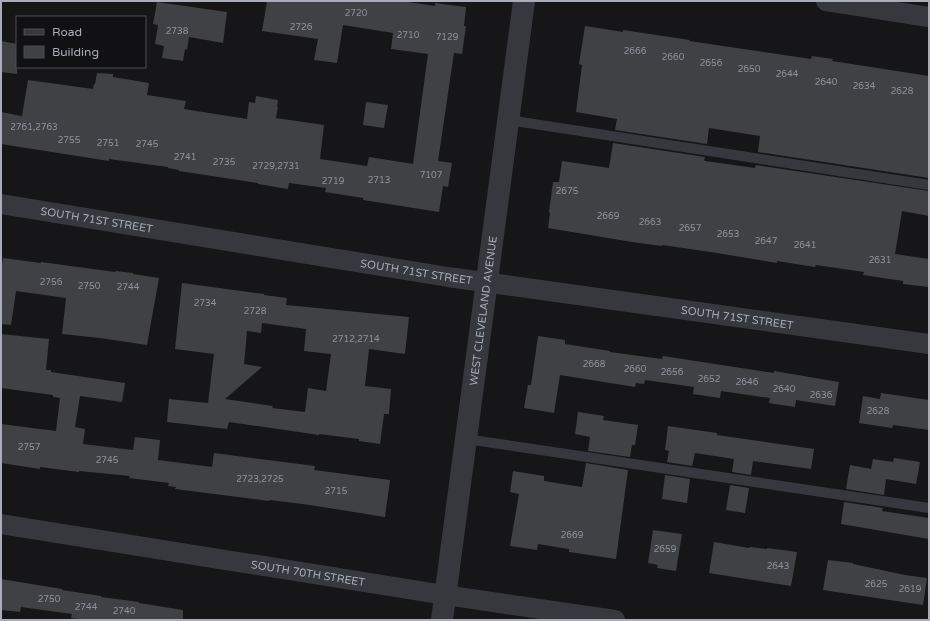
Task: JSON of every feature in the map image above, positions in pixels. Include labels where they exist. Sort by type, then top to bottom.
[{"type":"street","name":"WEST CLEVELAND AVENUE","points":[[442,620],[524,1]]},
{"type":"street","points":[[826,1],[929,17]]},
{"type":"street","name":"SOUTH 71ST STREET","points":[[1,204],[486,282],[929,344]]},
{"type":"street","name":"SOUTH 70TH STREET","points":[[1,524],[445,595],[615,620]]},
{"type":"lane","points":[[508,120],[929,185]]},
{"type":"lane","points":[[466,439],[929,508]]},
{"type":"building","points":[[267,1],[401,1],[435,6],[435,3],[466,7],[464,26],[466,26],[462,54],[454,53],[438,161],[452,163],[448,187],[443,186],[439,212],[363,200],[363,198],[325,192],[326,188],[289,183],[288,189],[179,171],[168,167],[109,159],[109,161],[1,144],[1,112],[22,116],[28,80],[93,89],[97,73],[113,74],[113,77],[149,83],[147,95],[186,101],[184,109],[247,119],[249,102],[255,103],[256,96],[278,100],[276,118],[324,125],[320,159],[367,166],[369,157],[413,164],[428,54],[391,49],[393,33],[343,25],[337,63],[314,60],[318,39],[262,31]]},
{"type":"building","points":[[157,2],[227,12],[223,43],[189,37],[187,50],[185,49],[183,61],[162,58],[164,46],[155,44],[158,25],[153,24]]},
{"type":"building","points":[[585,26],[623,32],[623,30],[811,59],[812,56],[833,59],[832,61],[929,76],[929,178],[758,152],[760,136],[709,128],[707,144],[615,130],[617,119],[576,112],[582,65],[579,64]]},
{"type":"building","points":[[1,41],[16,44],[17,74],[1,72]]},
{"type":"building","points":[[366,102],[388,105],[384,128],[363,125]]},
{"type":"building","points":[[613,143],[705,157],[705,161],[755,168],[756,165],[929,191],[929,216],[902,211],[895,254],[929,259],[929,287],[903,284],[903,281],[863,275],[864,272],[816,265],[815,267],[777,261],[777,263],[548,228],[553,182],[559,182],[562,161],[609,168]]},
{"type":"building","points":[[3,258],[133,273],[159,278],[147,345],[62,334],[66,298],[16,291],[11,325],[1,324],[1,270]]},
{"type":"building","points":[[182,283],[287,298],[286,305],[409,317],[405,354],[369,349],[365,386],[391,389],[389,414],[384,414],[380,444],[359,441],[359,439],[319,435],[229,422],[227,429],[167,422],[169,399],[208,403],[214,354],[175,349]],"holes":[[[262,323],[306,329],[304,351],[331,354],[326,391],[308,388],[305,412],[272,408],[273,406],[225,399],[262,367],[244,364],[247,331],[261,333]]]},
{"type":"building","points":[[1,334],[49,339],[46,370],[51,370],[51,372],[125,383],[122,402],[80,396],[75,427],[85,429],[83,444],[133,450],[135,437],[160,440],[158,460],[212,467],[214,453],[315,466],[314,470],[390,480],[385,517],[310,505],[175,489],[176,487],[168,486],[169,483],[129,478],[130,476],[40,467],[40,469],[1,463],[1,424],[56,431],[60,398],[53,397],[53,395],[1,388]]},
{"type":"building","points":[[538,336],[565,340],[565,344],[610,352],[662,359],[663,356],[774,373],[774,371],[839,382],[835,406],[796,400],[795,407],[769,403],[770,398],[721,391],[720,398],[693,394],[694,387],[645,380],[644,384],[636,383],[635,387],[560,375],[554,413],[524,408],[528,385],[531,385]]},
{"type":"building","points":[[881,393],[929,400],[929,430],[893,425],[892,428],[859,423],[863,396],[880,399]]},
{"type":"building","points":[[578,412],[604,416],[603,420],[638,425],[635,445],[632,445],[630,457],[588,451],[590,437],[575,434]]},
{"type":"building","points":[[668,426],[717,433],[717,435],[814,449],[811,469],[753,461],[751,475],[732,472],[734,459],[695,453],[692,466],[667,462],[669,451],[665,450]]},
{"type":"building","points":[[894,458],[920,462],[916,484],[886,479],[884,495],[846,489],[850,465],[871,469],[873,459],[893,462]]},
{"type":"building","points":[[586,463],[628,470],[616,559],[569,552],[569,549],[538,544],[537,550],[510,546],[519,494],[510,492],[513,471],[544,476],[544,481],[582,487]]},
{"type":"building","points":[[665,475],[690,479],[687,503],[662,499]]},
{"type":"building","points":[[730,485],[749,488],[745,513],[726,510]]},
{"type":"building","points":[[844,502],[883,508],[882,511],[929,518],[929,539],[841,524]]},
{"type":"building","points":[[653,530],[682,534],[676,571],[657,568],[658,565],[648,563]]},
{"type":"building","points":[[714,542],[749,548],[767,548],[797,552],[791,586],[709,573]]},
{"type":"building","points":[[828,560],[853,563],[905,575],[927,578],[923,605],[823,590]]},
{"type":"building","points":[[1,579],[183,610],[183,620],[83,620],[71,618],[72,614],[21,607],[20,612],[1,610]]}]
